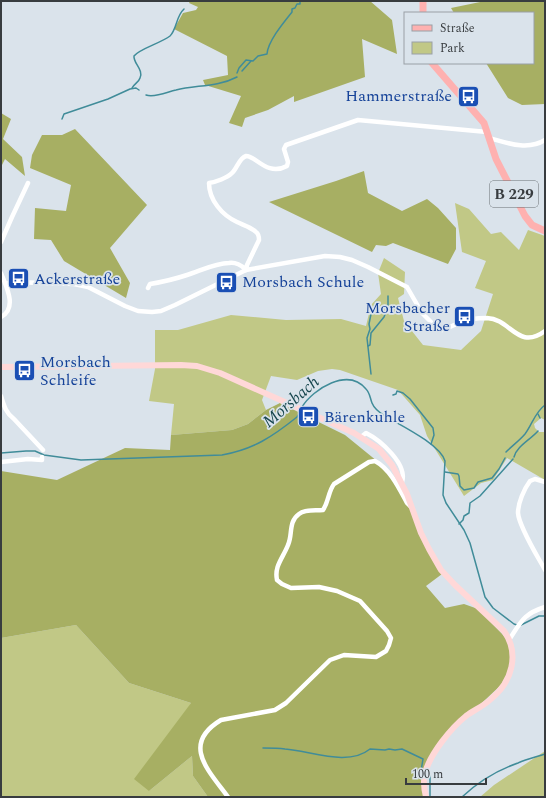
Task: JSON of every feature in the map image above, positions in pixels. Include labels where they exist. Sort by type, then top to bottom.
[{"type":"main road","points":[[423,1],[423,12]]},
{"type":"main road","name":"B 229","points":[[433,64],[478,116],[488,135],[496,159],[525,216],[532,225],[545,231]]},
{"type":"main road","points":[[1,367],[190,365],[208,369],[361,437],[384,453],[402,482],[428,549],[441,570],[461,591],[501,627],[509,640],[512,651],[513,661],[506,683],[490,700],[456,726],[435,752],[429,762],[424,784],[426,797]]},
{"type":"street","points":[[246,270],[259,240],[258,233],[234,221],[217,206],[209,189],[209,183],[232,174],[246,156],[251,157],[262,165],[275,169],[282,169],[288,162],[284,149],[286,146],[358,120],[488,135],[515,144],[527,146],[538,144],[545,140]]},
{"type":"street","points":[[1,242],[28,183]]},
{"type":"street","points":[[6,284],[12,282],[67,284],[88,287],[138,311],[161,311],[246,270],[325,256],[340,257],[352,260],[368,267],[407,287],[422,313],[436,328],[442,330],[466,320],[488,318],[498,320],[513,332],[523,337],[536,336],[545,331]]},
{"type":"street","points":[[148,288],[150,284],[179,278],[222,263],[230,262],[243,267],[246,270]]},
{"type":"street","points":[[1,274],[6,284],[10,307],[8,312],[1,317]]},
{"type":"street","points":[[1,396],[10,416],[43,450]]},
{"type":"street","points":[[1,462],[42,459]]},
{"type":"street","points":[[228,797],[206,768],[201,758],[199,749],[204,734],[214,724],[221,720],[275,710],[286,703],[330,660],[344,655],[376,657],[386,651],[391,638],[387,631],[360,601],[319,587],[291,588],[276,580],[278,566],[289,544],[292,522],[299,514],[306,510],[323,510],[327,503],[330,488],[334,484],[369,462],[375,460],[387,471],[407,503],[412,508]]},
{"type":"street","points":[[545,482],[535,479],[530,481],[522,496],[518,513],[522,526],[545,570]]},
{"type":"street","points":[[509,640],[518,626],[528,615],[545,607]]},
{"type":"green space","points":[[190,1],[370,1],[392,20],[397,54],[362,39],[365,77],[294,102],[294,96],[268,110],[245,118],[242,127],[229,123],[241,96],[205,85],[203,80],[228,75],[227,56],[174,29],[183,13],[196,10],[198,7],[189,3]]},
{"type":"green space","points":[[485,1],[545,1],[545,104],[522,105],[508,98],[487,64],[534,64],[534,12],[453,12],[451,8]]},
{"type":"green space","points":[[1,113],[11,119],[3,139],[22,157],[25,176],[5,159],[1,167]]},
{"type":"green space","points":[[75,129],[147,205],[110,248],[130,283],[126,298],[64,261],[51,240],[34,239],[35,208],[66,211],[71,185],[30,168],[32,155],[42,135],[62,135]]},
{"type":"green space","points":[[364,171],[368,193],[402,211],[427,199],[438,208],[456,228],[456,249],[448,264],[393,243],[386,246],[376,245],[372,252],[269,202]]},
{"type":"green space","points":[[455,203],[469,209],[491,234],[501,232],[519,250],[528,230],[545,236],[545,420],[541,418],[534,424],[535,428],[539,432],[545,432],[545,480],[507,458],[493,480],[481,483],[464,496],[427,436],[420,415],[398,390],[340,370],[332,369],[318,371],[297,380],[271,376],[262,400],[266,410],[248,424],[232,430],[171,435],[174,404],[149,401],[155,369],[155,330],[178,330],[231,315],[286,320],[341,319],[366,326],[371,305],[381,294],[378,273],[384,258],[405,272],[404,294],[398,298],[404,321],[423,345],[461,350],[481,331],[493,294],[475,288],[486,261],[462,252]]},
{"type":"green space","points":[[280,403],[345,435],[388,470],[414,513],[442,574],[426,586],[445,608],[464,604],[478,609],[505,637],[510,647],[510,668],[501,685],[439,743],[429,759],[425,797],[208,797],[193,776],[192,756],[149,791],[134,779],[191,703],[129,683],[76,625],[1,638],[1,471],[57,480],[125,448],[170,450],[171,435],[232,430],[248,424],[266,410]]},
{"type":"green space","points":[[76,625],[129,683],[191,703],[149,791],[192,756],[193,776],[208,797],[1,797],[1,638]]},
{"type":"green space","points":[[545,751],[545,797],[480,797],[494,785]]},
{"type":"waterway","points":[[237,73],[239,68],[246,60],[253,61],[258,56],[267,54],[273,38],[292,12],[292,9],[295,8],[297,4],[300,4],[300,1]]},
{"type":"waterway","points":[[132,88],[139,81],[141,75],[134,56],[140,51],[170,36],[174,30],[179,15],[184,9]]},
{"type":"waterway","points":[[242,71],[251,61]]},
{"type":"waterway","points":[[146,95],[157,95],[184,88],[222,83],[237,77]]},
{"type":"waterway","points":[[62,119],[64,114],[108,99],[130,89],[136,88],[139,90]]},
{"type":"waterway","points":[[368,346],[370,345],[371,333],[384,317],[388,307],[388,296]]},
{"type":"waterway","points":[[371,374],[367,338],[370,329],[369,324],[371,314],[376,302]]},
{"type":"waterway","name":"Morsbach","points":[[302,407],[307,400],[322,388],[341,380],[350,380],[359,383],[366,389],[373,405],[379,412],[436,448],[445,461],[443,495],[446,503],[464,530],[470,543],[485,597],[493,608],[517,625]]},
{"type":"waterway","points":[[393,395],[396,394],[397,391],[403,393],[410,399],[433,428],[434,435],[431,444]]},
{"type":"waterway","points":[[506,452],[525,434],[539,411],[545,405]]},
{"type":"waterway","name":"Morsbach","points":[[1,453],[35,451],[44,455],[81,460],[222,455],[253,446],[271,436],[297,417],[301,411]]},
{"type":"waterway","points":[[538,414],[540,418]]},
{"type":"waterway","points":[[514,457],[521,446],[538,431]]},
{"type":"waterway","points":[[445,472],[458,474],[460,486],[464,490],[474,488],[478,482],[492,478],[505,458]]},
{"type":"waterway","points":[[459,524],[463,520],[464,516],[469,513],[470,503],[480,496],[513,459]]},
{"type":"waterway","name":"Morsbach","points":[[521,625],[539,616],[545,616]]},
{"type":"waterway","points":[[263,748],[295,750],[340,757],[351,757],[370,749],[402,749],[423,759],[421,771]]},
{"type":"waterway","name":"Morsbach","points":[[462,797],[481,781],[496,773],[521,762],[545,754]]},
{"type":"waterway","points":[[430,773],[430,797]]},
{"type":"place","name":"Hammerstraße","points":[[468,96]]},
{"type":"place","name":"Ackerstraße","points":[[18,279]]},
{"type":"place","name":"Morsbach Schule","points":[[226,282]]},
{"type":"place","name":"Morsbacher Straße","points":[[465,317]]},
{"type":"place","name":"Morsbach Schleife","points":[[25,371]]},
{"type":"place","name":"Bärenkuhle","points":[[309,417]]}]
